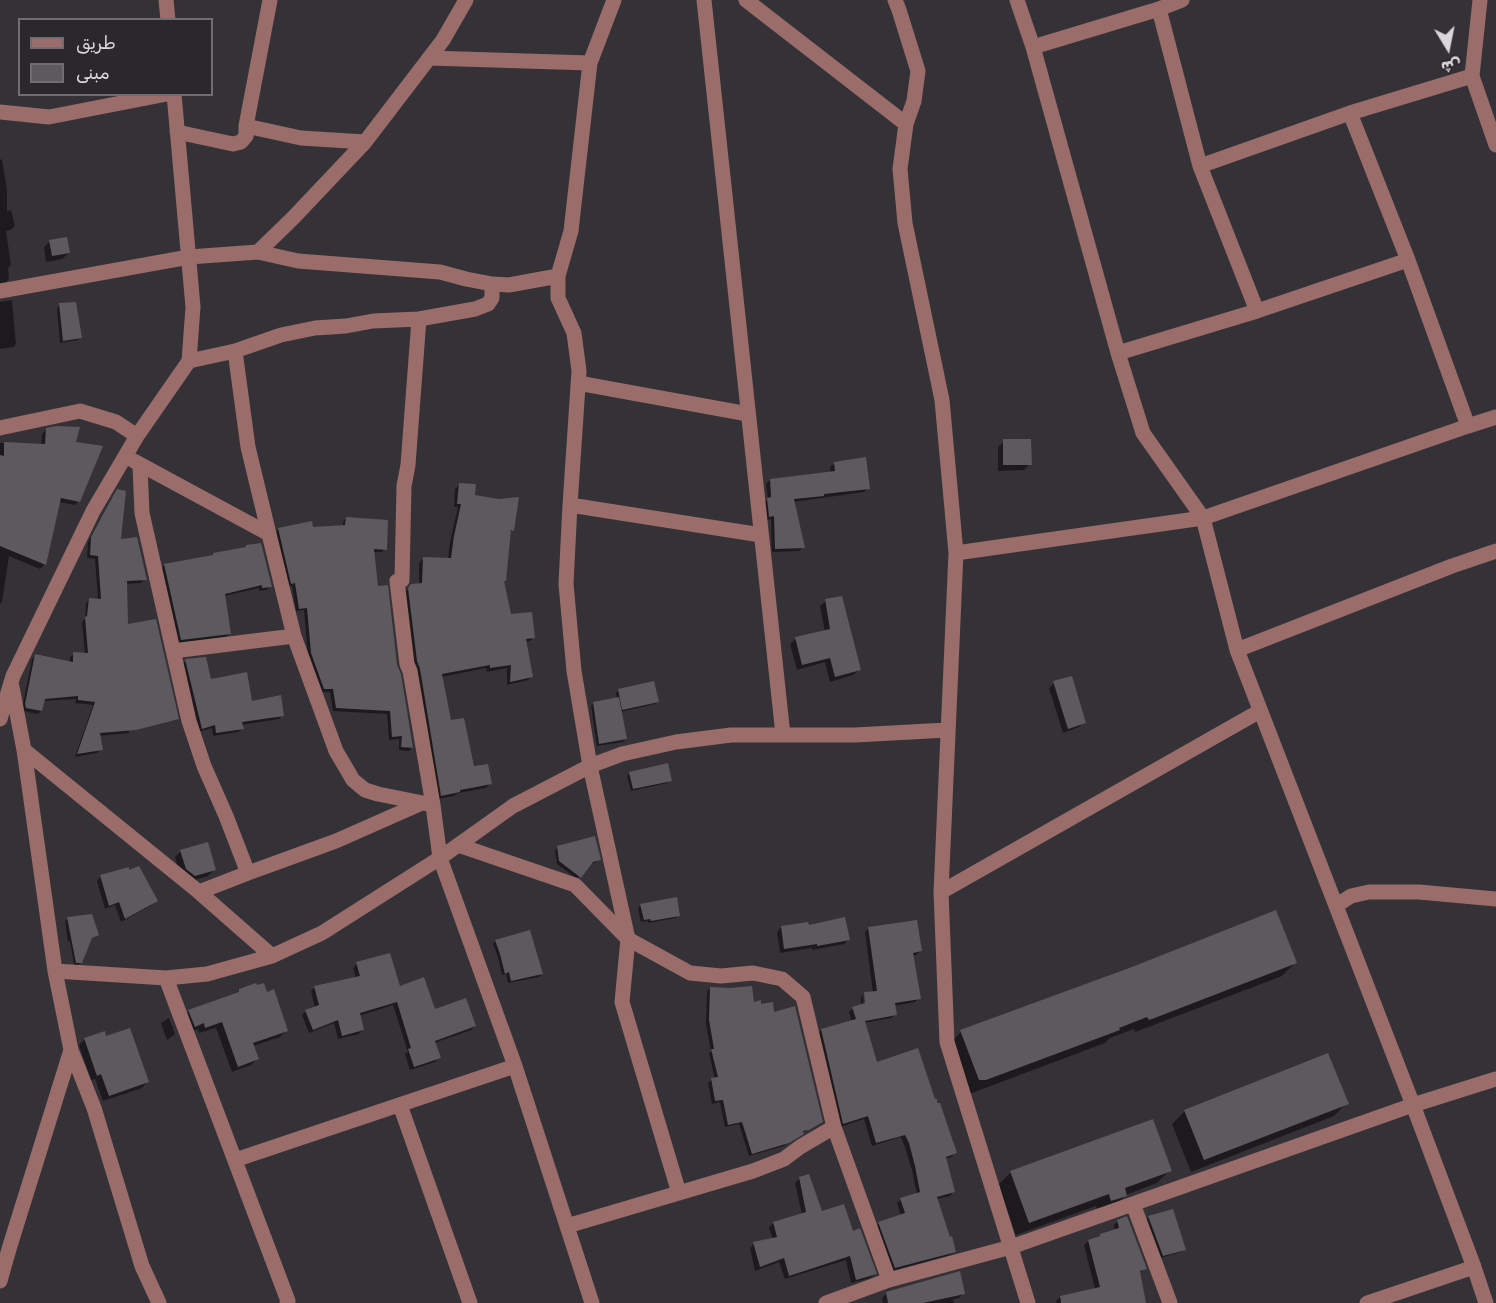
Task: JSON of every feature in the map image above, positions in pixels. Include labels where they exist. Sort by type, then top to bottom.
[{"type":"street","points":[[166,0],[168,18]]},
{"type":"street","points":[[177,132],[233,144],[241,142],[246,136],[270,0]]},
{"type":"street","points":[[258,252],[364,142],[443,40],[466,0]]},
{"type":"street","points":[[614,0],[590,63],[571,231],[558,276],[558,298],[574,333],[579,371],[566,584],[574,671],[590,766],[628,939],[622,1002],[679,1193]]},
{"type":"street","points":[[704,0],[783,735]]},
{"type":"street","points":[[746,0],[906,124]]},
{"type":"street","points":[[895,0],[918,71],[914,101],[906,124],[900,169],[905,223],[942,400],[956,553],[941,892],[947,1042],[1028,1303]]},
{"type":"street","points":[[1017,0],[1033,47],[1118,353],[1143,433],[1203,518],[1237,650],[1337,905],[1486,1303]]},
{"type":"street","points":[[1033,47],[1182,0]]},
{"type":"street","points":[[1480,0],[1472,76],[1496,145]]},
{"type":"street","points":[[1159,9],[1200,166],[1257,311]]},
{"type":"street","points":[[429,58],[590,63]]},
{"type":"street","points":[[1200,166],[1350,113],[1472,76]]},
{"type":"street","points":[[0,112],[50,117],[157,96]]},
{"type":"street","points":[[0,719],[13,676],[93,512],[137,436],[189,361],[193,306],[174,96]]},
{"type":"street","points":[[1350,113],[1408,260],[1468,426]]},
{"type":"street","points":[[246,126],[302,138],[364,142]]},
{"type":"street","points":[[0,291],[189,257],[258,252],[298,261],[440,272],[492,284],[509,285],[558,276]]},
{"type":"street","points":[[1118,353],[1257,311],[1408,260]]},
{"type":"street","points":[[189,361],[235,351],[281,335],[315,328],[373,321],[419,319],[475,309],[488,304],[492,298],[492,284]]},
{"type":"street","points":[[419,319],[408,465],[404,486],[402,580],[397,581],[428,804],[440,858],[515,1066],[592,1303]]},
{"type":"street","points":[[235,351],[249,447],[268,534],[294,636],[336,751],[353,780],[365,790],[428,804]]},
{"type":"street","points":[[578,383],[748,414]]},
{"type":"street","points":[[0,428],[80,411],[116,422],[137,436]]},
{"type":"street","points":[[956,553],[1203,518],[1496,417]]},
{"type":"street","points":[[126,456],[268,534]]},
{"type":"street","points":[[141,466],[142,513],[189,721],[204,766],[248,873]]},
{"type":"street","points":[[570,505],[761,535]]},
{"type":"street","points":[[1237,650],[1496,551]]},
{"type":"street","points":[[173,651],[294,636]]},
{"type":"street","points":[[11,684],[24,750],[55,971],[71,1050],[94,1108],[142,1266],[159,1303]]},
{"type":"street","points":[[941,892],[1260,711]]},
{"type":"street","points":[[55,971],[166,978],[207,974],[272,956],[322,933],[440,858],[513,806],[590,766],[622,754],[676,742],[731,735],[855,735],[947,730]]},
{"type":"street","points":[[24,750],[199,892],[272,956]]},
{"type":"street","points":[[199,892],[428,804]]},
{"type":"street","points":[[458,846],[575,885],[628,939],[690,973],[721,976],[753,973],[782,979],[803,997],[834,1127],[889,1280]]},
{"type":"street","points":[[1337,905],[1351,896],[1369,892],[1419,892],[1496,899]]},
{"type":"street","points":[[166,978],[287,1303]]},
{"type":"street","points":[[0,1281],[71,1050]]},
{"type":"street","points":[[235,1160],[515,1066]]},
{"type":"street","points":[[835,1302],[889,1280],[1011,1247],[1413,1105],[1496,1079]]},
{"type":"street","points":[[400,1105],[470,1303]]},
{"type":"street","points":[[567,1226],[753,1171],[784,1159],[834,1127]]},
{"type":"street","points":[[1133,1204],[1170,1303]]},
{"type":"street","points":[[1367,1303],[1474,1267]]},
{"type":"building","points":[[67,237],[70,253],[52,256],[49,240]]},
{"type":"building","points":[[76,302],[82,338],[63,341],[59,303]]},
{"type":"building","points":[[80,427],[76,442],[103,446],[80,502],[61,498],[46,565],[0,546],[0,455],[4,456],[4,442],[45,444],[46,428]]},
{"type":"building","points":[[1003,439],[1031,439],[1032,465],[1003,465]]},
{"type":"building","points":[[866,457],[870,489],[794,499],[805,548],[775,549],[774,516],[769,517],[767,498],[771,497],[770,479],[835,471],[834,462]]},
{"type":"building","points":[[459,483],[476,484],[475,495],[499,499],[519,497],[514,531],[511,530],[506,581],[504,581],[511,614],[532,612],[535,638],[526,639],[533,677],[510,682],[511,665],[490,668],[490,665],[442,674],[451,720],[464,718],[474,766],[488,764],[492,784],[441,796],[417,661],[408,588],[411,584],[422,583],[423,557],[451,558],[461,504],[457,504]]},
{"type":"building","points":[[117,489],[126,491],[121,539],[137,537],[147,580],[127,581],[128,624],[156,619],[179,719],[136,730],[100,733],[103,750],[77,754],[95,702],[78,700],[78,696],[45,699],[42,711],[26,708],[25,704],[35,654],[73,662],[73,652],[88,653],[85,617],[89,598],[101,599],[98,556],[90,555],[91,537]]},
{"type":"building","points":[[346,517],[388,520],[387,550],[374,549],[378,586],[388,585],[397,665],[401,674],[413,748],[401,747],[402,736],[392,737],[390,711],[336,708],[333,689],[324,689],[311,653],[307,608],[299,609],[295,583],[291,584],[278,528],[312,521],[313,527],[345,525]]},
{"type":"building","points":[[261,543],[272,587],[262,588],[262,585],[225,594],[231,634],[181,640],[164,564]]},
{"type":"building","points":[[842,596],[861,670],[835,677],[830,658],[802,665],[795,637],[830,629],[825,599]]},
{"type":"building","points":[[206,657],[211,679],[247,672],[252,701],[281,695],[284,716],[242,722],[244,729],[216,733],[215,725],[202,729],[185,659]]},
{"type":"building","points":[[1072,676],[1086,723],[1068,729],[1053,681]]},
{"type":"building","points":[[654,681],[659,702],[622,710],[618,689]]},
{"type":"building","points":[[619,697],[627,739],[599,744],[593,702]]},
{"type":"building","points":[[668,763],[672,781],[633,789],[629,772]]},
{"type":"building","points":[[595,836],[601,860],[593,862],[581,878],[559,861],[557,846]]},
{"type":"building","points":[[208,842],[216,870],[195,876],[186,869],[180,850]]},
{"type":"building","points":[[139,866],[158,901],[125,919],[119,902],[109,906],[100,875]]},
{"type":"building","points":[[677,897],[680,916],[644,920],[640,904]]},
{"type":"building","points":[[1276,910],[1297,963],[1152,1019],[1149,1020],[1147,1017],[1119,1028],[1120,1030],[986,1080],[979,1080],[960,1030],[1132,967]]},
{"type":"building","points":[[92,914],[99,935],[92,938],[82,963],[76,963],[67,917]]},
{"type":"building","points":[[845,917],[850,940],[784,949],[781,926],[808,922],[809,925]]},
{"type":"building","points":[[917,920],[922,951],[913,953],[921,999],[895,1003],[897,1015],[865,1021],[877,1062],[918,1048],[935,1099],[937,1103],[940,1103],[957,1153],[946,1157],[955,1192],[937,1197],[956,1252],[895,1268],[878,1222],[905,1213],[900,1198],[920,1192],[909,1143],[905,1135],[876,1143],[868,1116],[843,1124],[821,1029],[856,1019],[852,1007],[865,1003],[864,992],[877,991],[868,927]]},
{"type":"building","points":[[530,930],[543,974],[511,981],[509,972],[505,974],[495,940]]},
{"type":"building","points":[[390,953],[400,986],[424,977],[435,1009],[466,998],[476,1026],[435,1041],[441,1058],[414,1067],[408,1049],[411,1048],[397,1002],[360,1013],[364,1030],[342,1036],[338,1020],[313,1030],[305,1010],[319,1005],[314,986],[360,976],[356,962]]},
{"type":"building","points":[[256,983],[257,985],[264,983],[267,992],[274,989],[288,1031],[253,1043],[259,1059],[238,1067],[222,1022],[205,1028],[204,1023],[195,1027],[188,1010],[239,992],[239,989]]},
{"type":"building","points":[[752,986],[754,1002],[761,1000],[761,1004],[773,1002],[774,1012],[795,1006],[823,1122],[803,1131],[804,1134],[789,1143],[752,1154],[742,1122],[728,1125],[723,1100],[715,1101],[711,1078],[718,1077],[711,1049],[714,1049],[709,1020],[710,987]]},
{"type":"building","points":[[130,1028],[149,1082],[109,1096],[101,1074],[97,1076],[84,1038],[105,1031],[106,1036]]},
{"type":"building","points":[[1328,1053],[1349,1104],[1204,1160],[1184,1110]]},
{"type":"building","points":[[1153,1119],[1172,1171],[1125,1188],[1127,1196],[1111,1201],[1109,1194],[1029,1223],[1010,1171]]},
{"type":"building","points":[[809,1174],[822,1211],[844,1204],[853,1231],[860,1228],[877,1274],[856,1280],[850,1256],[789,1276],[784,1258],[760,1267],[753,1242],[777,1237],[773,1222],[806,1212],[799,1177]]},
{"type":"building","points":[[1173,1209],[1186,1250],[1163,1256],[1148,1216]]},
{"type":"building","points":[[1127,1216],[1147,1269],[1140,1271],[1146,1303],[1061,1303],[1060,1296],[1100,1287],[1088,1240],[1119,1228],[1117,1220]]},
{"type":"building","points":[[960,1271],[965,1294],[923,1303],[888,1303],[886,1292]]}]
